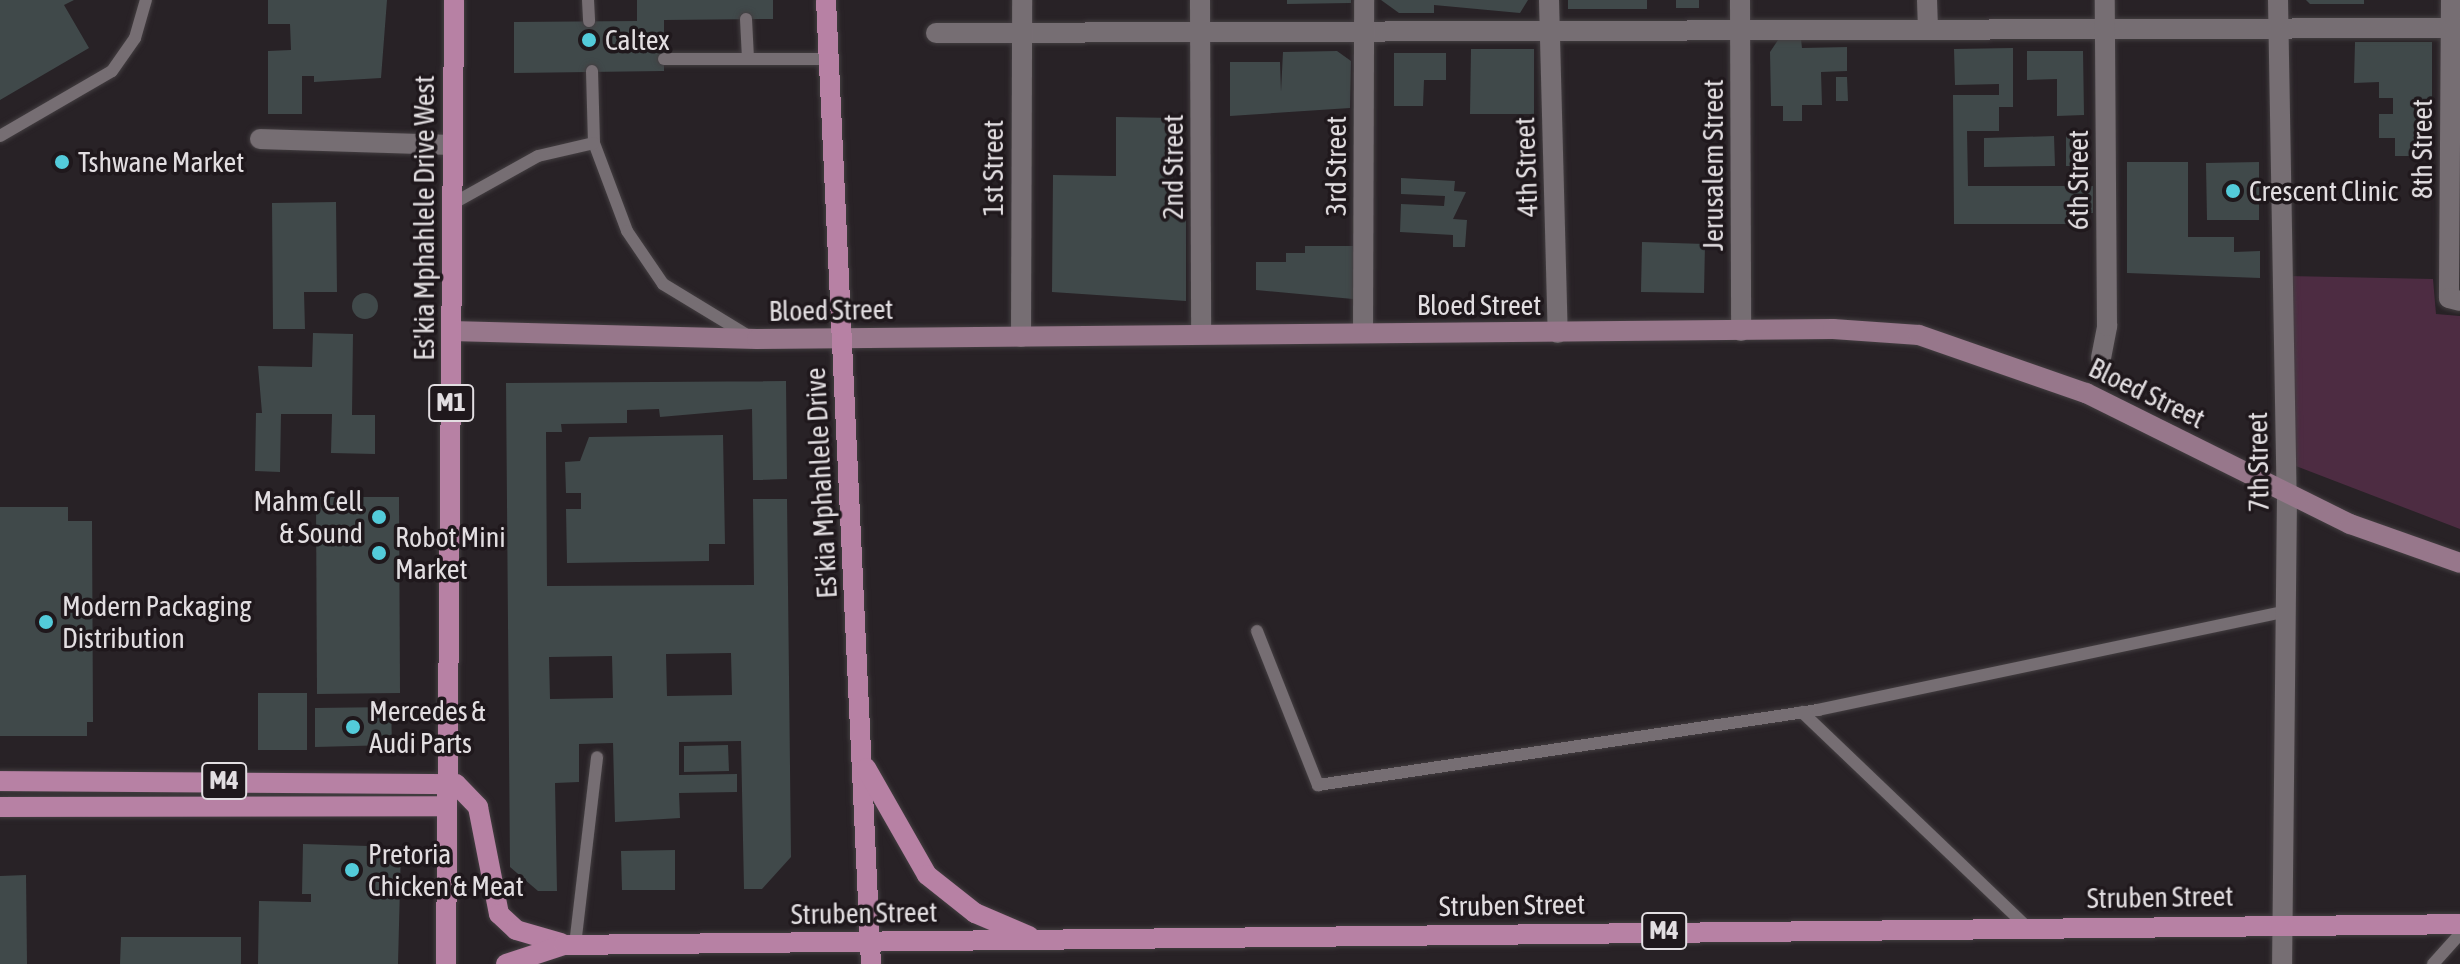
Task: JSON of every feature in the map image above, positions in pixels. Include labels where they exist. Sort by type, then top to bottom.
[{"type":"main road","name":"Es'kia Mphahlele Drive West","points":[[446,964],[454,0]]},
{"type":"main road","name":"Es'kia Mphahlele Drive","points":[[826,0],[871,964]]},
{"type":"main road","name":"Bloed Street","points":[[451,331],[757,339],[1741,331],[1919,335],[1972,349],[2086,393],[2287,495],[2379,537],[2460,563]]},
{"type":"main road","points":[[861,757],[927,875],[975,913],[1037,939]]},
{"type":"main road","name":"M4","points":[[0,781],[447,782]]},
{"type":"main road","points":[[447,782],[478,807],[499,914],[516,930],[570,945]]},
{"type":"main road","name":"M4","points":[[0,807],[447,806]]},
{"type":"main road","name":"Struben Street","points":[[570,945],[2282,923],[2460,924]]},
{"type":"main road","points":[[506,964],[570,945]]},
{"type":"street","name":"1st Street","points":[[1021,337],[1022,0]]},
{"type":"street","name":"2nd Street","points":[[1200,0],[1201,333]]},
{"type":"street","name":"3rd Street","points":[[1363,333],[1364,0]]},
{"type":"street","name":"4th Street","points":[[1549,0],[1558,333]]},
{"type":"street","name":"Jerusalem Street","points":[[1740,0],[1741,331]]},
{"type":"street","points":[[1927,0],[1928,29]]},
{"type":"street","name":"6th Street","points":[[2101,358],[2107,326],[2105,0]]},
{"type":"street","name":"7th Street","points":[[2278,0],[2287,495],[2282,964]]},
{"type":"street","name":"8th Street","points":[[2451,0],[2456,28],[2455,299]]},
{"type":"street","points":[[936,33],[2456,28]]},
{"type":"street","points":[[260,139],[451,145]]},
{"type":"lane","points":[[0,136],[112,71],[135,38],[146,0]]},
{"type":"lane","points":[[588,0],[589,21]]},
{"type":"lane","points":[[746,19],[748,59]]},
{"type":"lane","points":[[664,59],[830,59]]},
{"type":"lane","points":[[592,71],[594,143],[627,231],[663,284],[757,339]]},
{"type":"lane","points":[[452,204],[538,156],[594,143]]},
{"type":"lane","points":[[1257,631],[1318,785],[1802,712],[2286,611]]},
{"type":"lane","points":[[1802,712],[2027,927]]},
{"type":"lane","points":[[570,945],[597,757]]},
{"type":"lane","points":[[2433,964],[2460,934]]},
{"type":"shaded area","points":[[2288,276],[2433,279],[2436,314],[2460,316],[2460,529],[2288,463]]},
{"type":"building","points":[[0,0],[74,0],[64,5],[89,48],[0,100]]},
{"type":"building","points":[[268,0],[387,0],[381,78],[314,82],[314,76],[302,76],[302,114],[268,114],[268,51],[291,50],[290,24],[268,24]]},
{"type":"building","name":"Caltex","points":[[637,0],[773,0],[773,19],[664,20],[664,71],[514,73],[514,22],[637,21]]},
{"type":"building","points":[[1287,0],[1351,0],[1351,3],[1287,4]]},
{"type":"building","points":[[1381,0],[1528,0],[1520,13],[1434,5],[1434,13],[1399,13]]},
{"type":"building","points":[[1568,0],[1647,0],[1647,9],[1568,9]]},
{"type":"building","points":[[1676,0],[1699,0],[1699,8],[1676,8]]},
{"type":"building","points":[[2306,0],[2364,0],[2364,4],[2310,4]]},
{"type":"building","points":[[1801,39],[1802,48],[1847,47],[1847,71],[1821,72],[1822,105],[1802,105],[1802,121],[1783,121],[1783,106],[1771,106],[1770,52],[1778,40]]},
{"type":"building","points":[[2355,42],[2432,42],[2432,156],[2395,156],[2395,138],[2379,138],[2379,114],[2393,114],[2393,98],[2379,98],[2379,82],[2354,83]]},
{"type":"building","points":[[2013,48],[2013,107],[1999,107],[1999,131],[1967,131],[1968,186],[2093,186],[2093,213],[2084,213],[2084,224],[1954,224],[1953,95],[1999,95],[1999,84],[1955,85],[1954,49]]},
{"type":"building","points":[[1471,49],[1534,49],[1534,114],[1470,114]]},
{"type":"building","points":[[1337,51],[1351,61],[1350,108],[1230,116],[1230,62],[1280,62],[1281,92],[1283,52]]},
{"type":"building","points":[[2027,51],[2083,51],[2084,115],[2057,116],[2057,79],[2027,80]]},
{"type":"building","points":[[1394,53],[1446,53],[1446,80],[1424,80],[1423,106],[1394,106]]},
{"type":"building","points":[[1836,77],[1847,77],[1848,101],[1836,101]]},
{"type":"building","points":[[1116,117],[1176,118],[1171,209],[1186,209],[1186,301],[1052,292],[1053,175],[1116,176]]},
{"type":"building","points":[[2084,134],[2084,166],[2066,166],[2066,135]]},
{"type":"building","points":[[2054,136],[2055,166],[1984,167],[1984,138]]},
{"type":"building","points":[[2127,162],[2188,162],[2188,237],[2234,237],[2234,252],[2260,251],[2260,278],[2127,273]]},
{"type":"building","name":"Crescent Clinic","points":[[2259,162],[2259,220],[2207,220],[2206,163]]},
{"type":"building","points":[[1401,178],[1455,181],[1454,191],[1466,192],[1453,219],[1467,220],[1465,247],[1453,247],[1453,235],[1400,232],[1401,204],[1444,206],[1445,196],[1401,194]]},
{"type":"building","points":[[336,202],[337,292],[304,292],[305,329],[273,329],[272,203]]},
{"type":"building","points":[[1642,242],[1705,244],[1704,293],[1641,292]]},
{"type":"building","points":[[1305,246],[1353,246],[1353,299],[1256,290],[1256,262],[1286,262],[1286,253],[1305,253]]},
{"type":"building","points":[[365,293],[374,297],[378,306],[374,315],[365,319],[356,315],[352,306],[356,297]]},
{"type":"building","points":[[313,333],[353,334],[352,415],[375,415],[375,454],[331,453],[332,414],[281,414],[280,472],[255,471],[256,413],[262,413],[258,366],[312,367]]},
{"type":"building","points":[[786,381],[787,479],[753,480],[752,409],[660,417],[659,409],[627,410],[627,423],[561,424],[562,432],[546,432],[547,586],[754,585],[753,499],[787,499],[791,857],[762,889],[744,889],[741,741],[679,742],[679,775],[737,774],[737,792],[679,793],[680,818],[615,822],[613,743],[579,744],[579,782],[555,783],[557,891],[538,891],[510,867],[506,383]],"holes":[[[731,653],[732,695],[667,696],[666,654]],[[612,656],[613,698],[550,699],[549,657]]]},
{"type":"building","points":[[723,435],[725,544],[709,544],[709,561],[567,563],[566,509],[581,509],[581,493],[566,493],[565,462],[580,461],[589,437]]},
{"type":"building","points":[[316,497],[399,497],[400,693],[317,694]]},
{"type":"building","name":"Modern Packaging Distribution","points":[[0,507],[68,507],[68,521],[92,521],[93,722],[87,722],[87,736],[0,736]]},
{"type":"building","points":[[258,693],[307,693],[307,750],[258,750]]},
{"type":"building","name":"Mercedes & Audi Parts","points":[[391,707],[392,745],[315,747],[315,708]]},
{"type":"building","points":[[728,745],[729,771],[684,772],[684,746]]},
{"type":"building","points":[[303,844],[401,847],[398,964],[258,964],[259,901],[311,902],[311,894],[302,894]]},
{"type":"building","points":[[675,850],[675,890],[622,890],[621,851]]},
{"type":"building","points":[[26,875],[27,964],[0,964],[0,876]]},
{"type":"building","points":[[121,937],[241,937],[241,964],[120,964]]},
{"type":"place","name":"Caltex","points":[[589,40]]},
{"type":"place","name":"Tshwane Market","points":[[62,162]]},
{"type":"place","name":"Crescent Clinic","points":[[2233,191]]},
{"type":"place","name":"Mahm Cell & Sound","points":[[379,517]]},
{"type":"place","name":"Robot Mini Market","points":[[379,553]]},
{"type":"place","name":"Modern Packaging Distribution","points":[[46,622]]},
{"type":"place","name":"Mercedes & Audi Parts","points":[[353,727]]},
{"type":"place","name":"Pretoria Chicken & Meat","points":[[352,870]]}]
